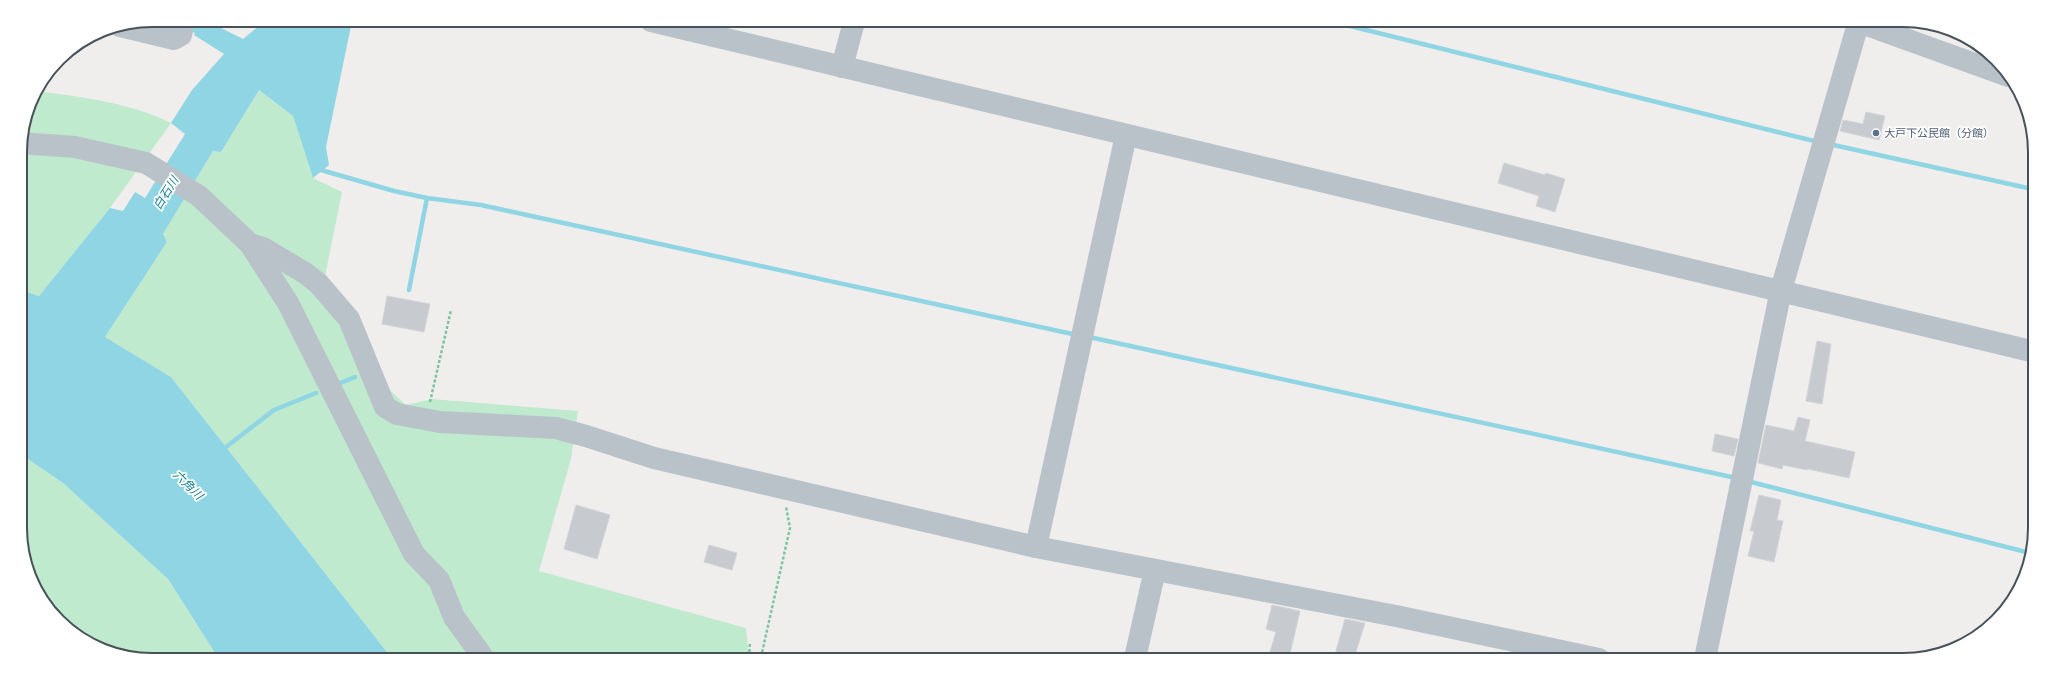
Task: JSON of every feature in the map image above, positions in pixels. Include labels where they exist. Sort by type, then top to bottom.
[{"type":"street","points":[[676,27],[2028,350]]},
{"type":"street","points":[[842,67],[853,27]]},
{"type":"street","points":[[1706,653],[1781,290],[1857,27]]},
{"type":"street","points":[[1872,27],[1999,73]]},
{"type":"street","points":[[132,29],[174,39],[183,28]]},
{"type":"street","points":[[1036,547],[1126,135]]},
{"type":"street","points":[[27,144],[75,147],[146,163],[199,196],[250,244],[288,303],[414,554],[439,580],[454,617],[480,653]]},
{"type":"street","points":[[250,244],[263,248],[305,272],[318,283],[349,319],[385,407],[397,414],[440,422],[556,428],[654,458],[1036,547],[1396,616],[1571,653]]},
{"type":"street","points":[[1136,653],[1155,570]]},
{"type":"path","points":[[438,404],[430,404],[450,310]]},
{"type":"path","points":[[762,653],[790,528],[786,504]]},
{"type":"path","points":[[749,653],[750,643]]},
{"type":"green space","points":[[259,90],[293,116],[313,178],[342,192],[325,276],[383,384],[406,405],[432,399],[578,411],[571,459],[539,571],[746,628],[749,653],[388,653],[171,377],[105,337],[167,242],[163,234],[213,151],[221,152]]},
{"type":"green space","points":[[43,92],[88,98],[140,110],[171,123],[110,208],[39,296],[27,292],[27,144],[31,120]]},
{"type":"green space","points":[[27,458],[63,483],[168,579],[215,653],[136,652],[120,649],[104,643],[76,627],[53,604],[44,590],[37,576],[29,552],[27,536]]},
{"type":"water","points":[[179,27],[219,27],[243,39],[258,27],[351,27],[326,147],[329,165],[313,178],[293,116],[259,90],[221,152],[213,151],[163,234],[167,242],[105,337],[171,377],[388,653],[215,653],[168,579],[63,483],[27,458],[27,292],[39,296],[110,208],[123,211],[135,192],[145,198],[185,134],[171,123],[192,90],[224,54],[194,35],[195,33]]},
{"type":"building","points":[[1866,112],[1885,116],[1879,140],[1840,131],[1843,120],[1863,124]]},
{"type":"building","points":[[1504,163],[1545,175],[1546,173],[1565,179],[1555,212],[1536,206],[1539,196],[1498,183]]},
{"type":"building","points":[[387,296],[430,304],[424,332],[382,324]]},
{"type":"building","points":[[1817,341],[1831,344],[1822,404],[1806,401]]},
{"type":"building","points":[[1798,417],[1810,420],[1805,441],[1855,452],[1849,478],[1808,469],[1783,465],[1782,469],[1758,463],[1766,425],[1794,431]]},
{"type":"building","points":[[1715,434],[1738,439],[1734,456],[1712,451]]},
{"type":"building","points":[[1759,495],[1781,500],[1777,520],[1783,521],[1774,562],[1748,556],[1754,531],[1750,531]]},
{"type":"building","points":[[576,505],[610,515],[597,559],[564,549]]},
{"type":"building","points":[[709,545],[737,553],[732,570],[704,562]]},
{"type":"building","points":[[1272,605],[1300,611],[1290,653],[1270,653],[1276,632],[1266,629]]},
{"type":"building","points":[[1345,619],[1365,623],[1356,653],[1335,653]]},
{"type":"waterway","points":[[1354,27],[1818,142]]},
{"type":"waterway","points":[[1829,144],[2028,188]]},
{"type":"waterway","points":[[320,166],[321,170],[394,191],[427,198],[481,205],[1077,335]]},
{"type":"waterway","points":[[409,290],[427,198]]},
{"type":"waterway","points":[[1089,337],[1736,478]]},
{"type":"waterway","points":[[338,384],[355,377]]},
{"type":"waterway","points":[[222,450],[274,410],[316,393]]},
{"type":"waterway","points":[[1747,481],[2026,552]]},
{"type":"place","name":"大戸下公民館（分館）","points":[[1876,133]]},
{"type":"water label","name":"白石川","points":[[166,193]]},
{"type":"water label","name":"六角川","points":[[188,485]]}]
